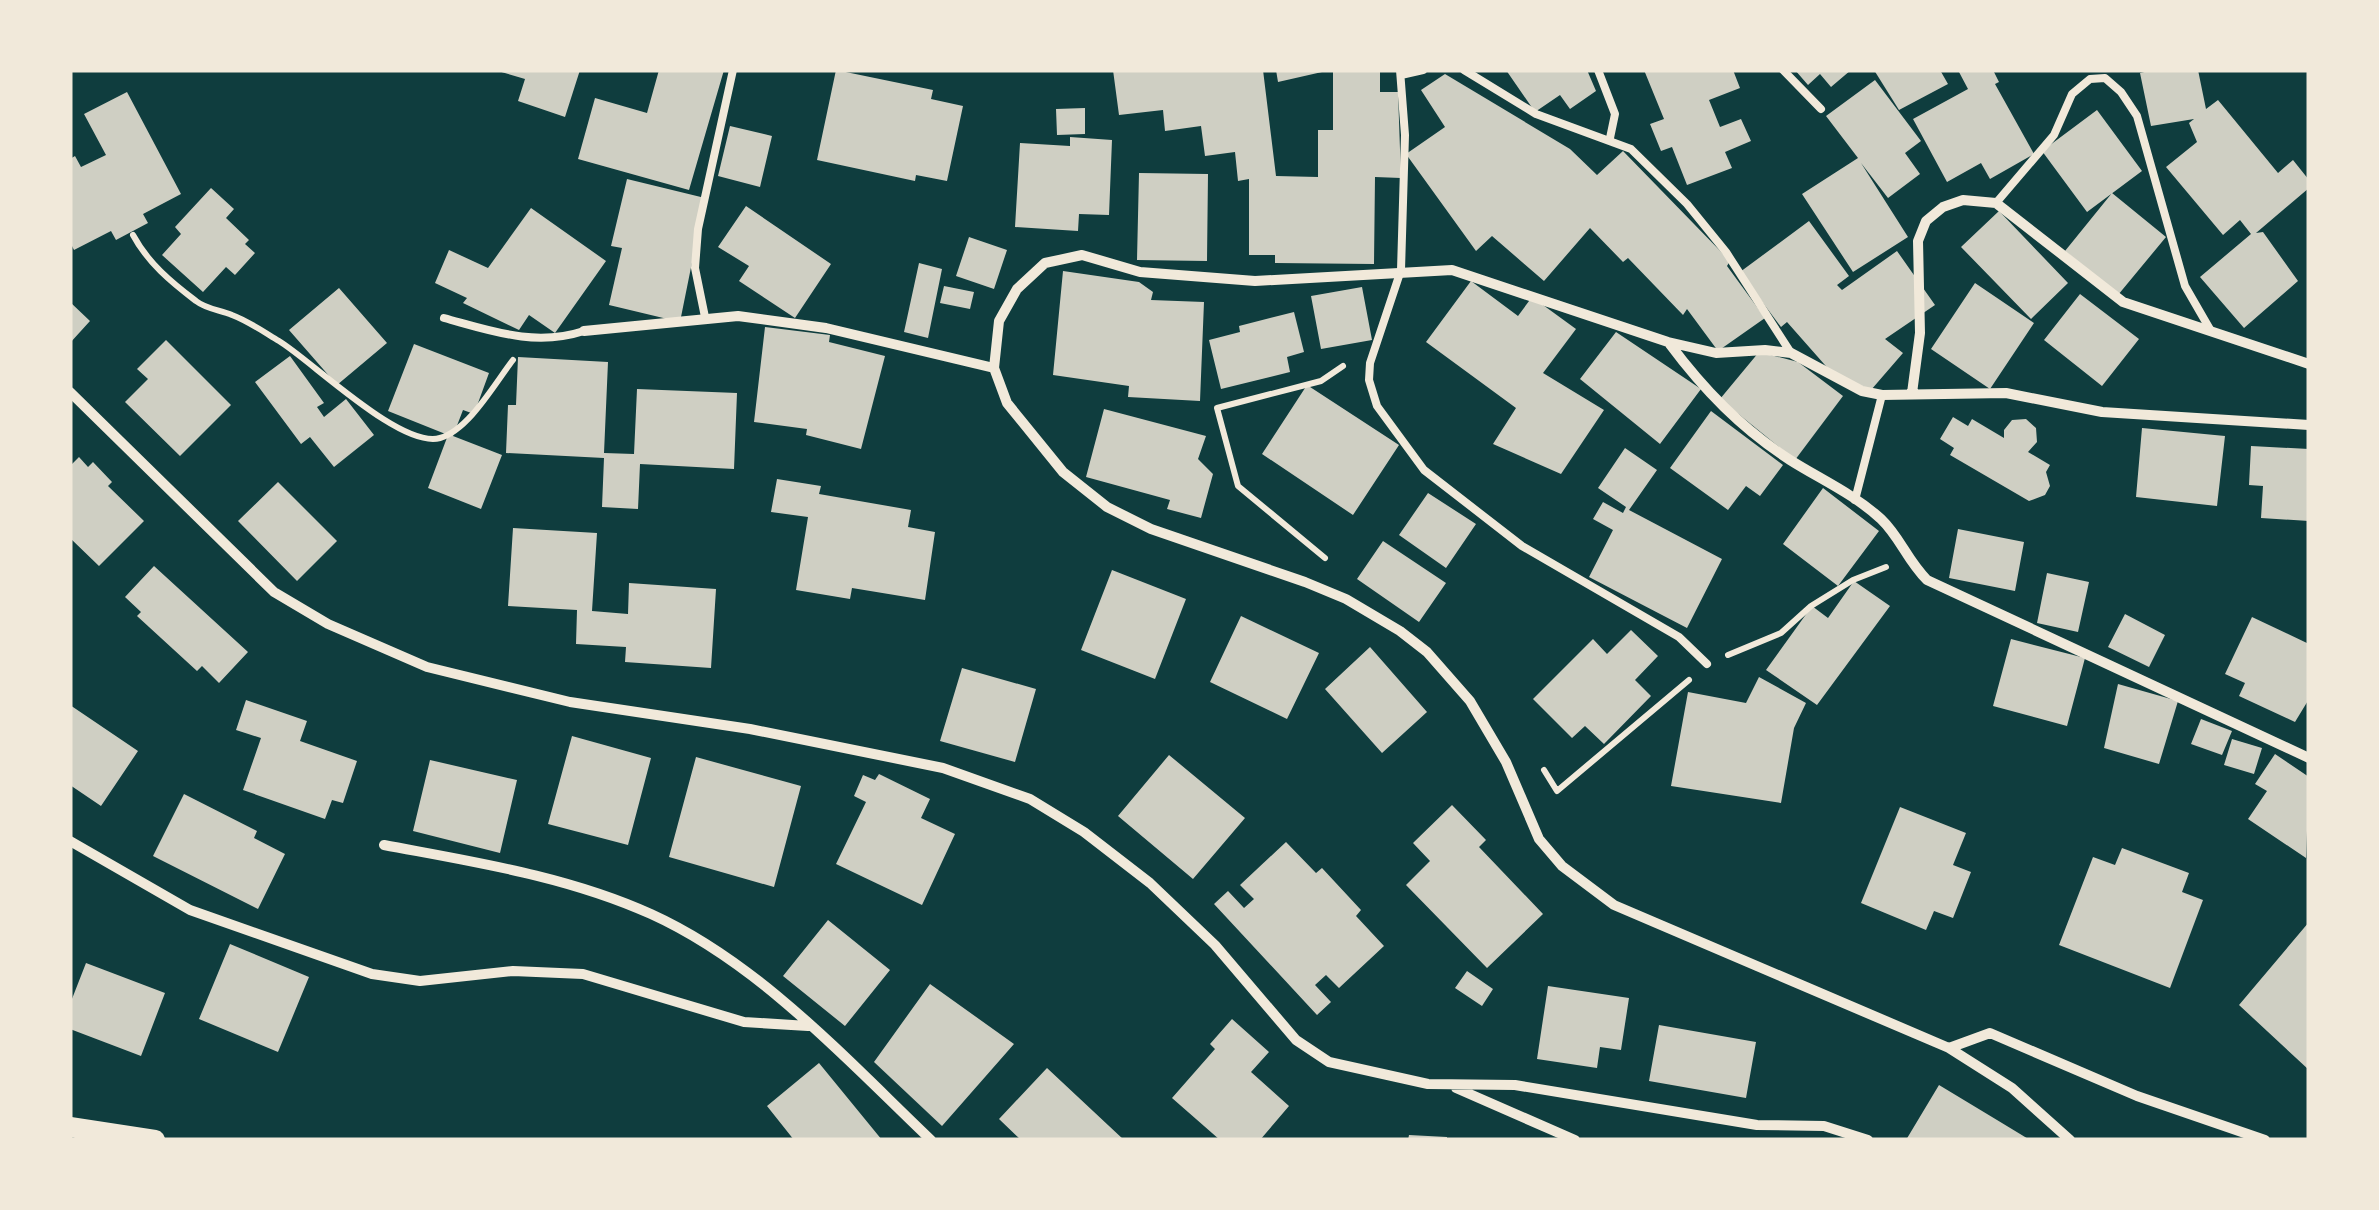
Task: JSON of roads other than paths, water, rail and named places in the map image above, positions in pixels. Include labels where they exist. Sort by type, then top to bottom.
[{"type":"main road","points":[[70,1128],[155,1140]]},
{"type":"street","points":[[1912,392],[1920,333],[1918,241],[1926,221],[1943,207],[1963,200],[1996,203],[2123,302],[2309,364]]},
{"type":"street","points":[[2070,1140],[2012,1088],[1949,1048],[1614,905],[1588,887],[1539,839],[1488,729],[1451,676],[1400,631],[1328,592],[1151,528],[1108,507],[1063,472],[1030,437],[1007,403],[994,368],[1000,321],[1018,289],[1045,263],[1082,255],[1140,272],[1255,281],[1452,270],[1668,342],[1716,353],[1792,353],[1862,390],[1882,395],[2006,393],[2102,412],[2309,425]]},
{"type":"street","points":[[584,331],[738,316],[826,328],[994,368]]},
{"type":"street","points":[[1668,342],[1721,407],[1788,458],[1855,500],[1893,533],[1906,559],[1927,580],[2309,758]]},
{"type":"street","points":[[70,392],[256,577],[291,604],[328,624],[465,680],[570,702],[800,739],[943,768],[1001,787],[1084,832],[1150,883],[1215,945],[1284,1028],[1317,1057],[1348,1068],[1450,1086],[1535,1087],[1742,1123],[1824,1126],[1868,1140]]},
{"type":"street","points":[[70,841],[190,910],[372,974],[420,982],[514,970],[583,974],[744,1022],[808,1026]]},
{"type":"street","points":[[384,844],[535,875],[650,914],[709,947],[808,1026],[931,1140]]},
{"type":"street","points":[[1949,1048],[1990,1032],[2137,1096],[2265,1140]]},
{"type":"street","points":[[1450,1086],[1575,1140]]},
{"type":"lane","points":[[705,317],[695,268],[698,228],[733,70]]},
{"type":"lane","points":[[1422,70],[1401,73],[1401,270],[1368,380],[1377,406],[1424,470],[1522,546],[1679,637],[1707,664]]},
{"type":"lane","points":[[1464,70],[1536,114],[1610,138],[1630,149],[1687,204],[1726,252],[1792,353]]},
{"type":"lane","points":[[1598,70],[1614,114],[1610,138]]},
{"type":"lane","points":[[1783,70],[1821,109]]},
{"type":"lane","points":[[1996,203],[2054,135],[2072,94],[2090,79],[2104,78],[2122,92],[2137,116],[2186,286],[2211,331]]},
{"type":"lane","points":[[444,318],[529,340],[560,339],[584,331]]},
{"type":"lane","points":[[1855,500],[1882,395]]}]
